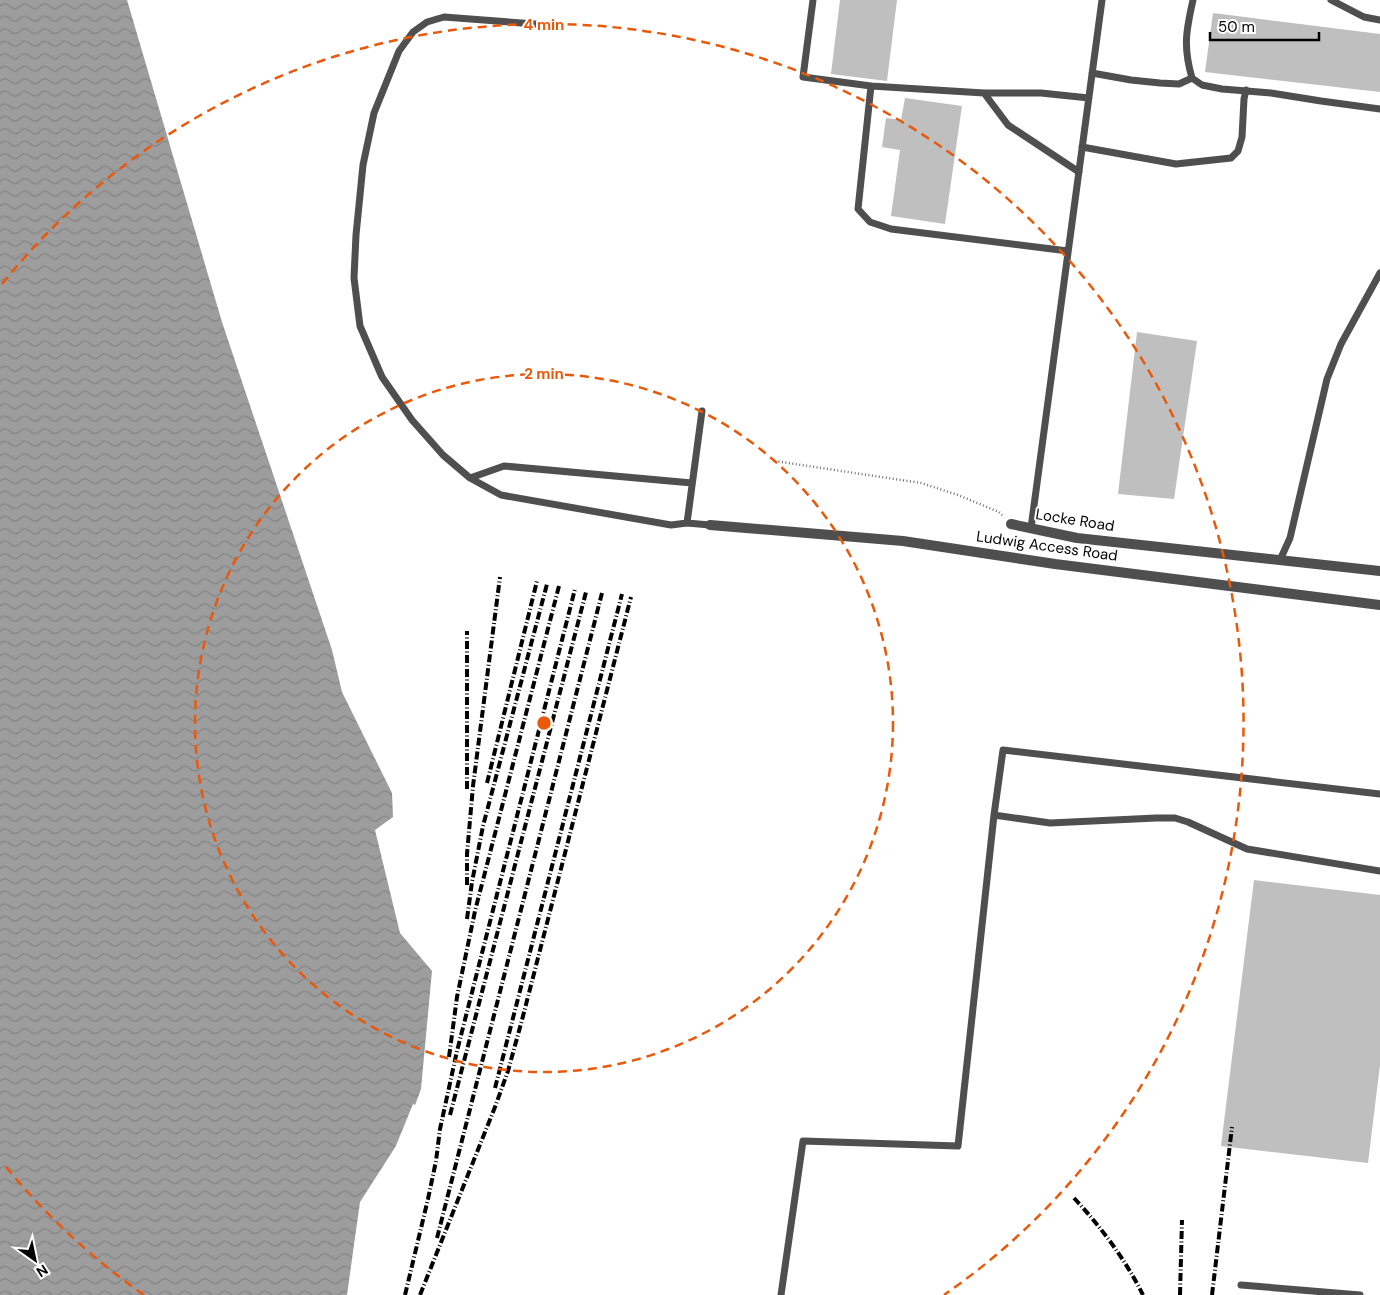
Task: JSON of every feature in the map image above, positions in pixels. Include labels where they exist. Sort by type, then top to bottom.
[{"type":"street","name":"Locke Road","points":[[1011,524],[1077,538],[1380,572]]},
{"type":"street","name":"Ludwig Access Road","points":[[710,525],[902,541],[1055,564],[1380,605]]},
{"type":"lane","points":[[813,0],[802,77],[871,86],[984,93],[1041,93],[1089,98]]},
{"type":"lane","points":[[1031,528],[1102,0]]},
{"type":"lane","points":[[1193,0],[1186,33],[1186,50],[1192,78],[1202,85],[1380,109]]},
{"type":"lane","points":[[1331,0],[1364,17],[1380,20]]},
{"type":"lane","points":[[536,24],[444,17],[427,22],[412,32],[399,51],[374,113],[363,165],[354,278],[360,326],[382,376],[412,420],[442,454],[470,478],[502,495],[671,525],[687,523],[710,525]]},
{"type":"lane","points":[[1092,74],[1160,84],[1179,84],[1192,78]]},
{"type":"lane","points":[[871,86],[858,209],[870,222],[891,229],[1068,251]]},
{"type":"lane","points":[[1082,147],[1176,164],[1231,158],[1238,151],[1242,137],[1246,90]]},
{"type":"lane","points":[[984,93],[1008,125],[1079,172]]},
{"type":"lane","points":[[1280,560],[1290,538],[1327,379],[1341,344],[1380,273]]},
{"type":"lane","points":[[687,523],[702,411]]},
{"type":"lane","points":[[470,478],[504,466],[692,483]]},
{"type":"lane","points":[[781,1295],[803,1141],[958,1146],[994,815],[1003,750],[1380,794]]},
{"type":"lane","points":[[994,815],[1050,823],[1175,818],[1247,849],[1380,871]]},
{"type":"lane","points":[[1241,1285],[1360,1295]]},
{"type":"path","points":[[775,461],[921,483],[958,495],[999,512],[1011,524]]},
{"type":"water","points":[[0,0],[127,0],[222,322],[332,650],[342,692],[392,793],[393,817],[375,830],[400,933],[432,971],[421,1089],[405,1132],[360,1202],[347,1295],[0,1295]]},
{"type":"pier","points":[[413,1104],[417,1106],[408,1133],[363,1203],[355,1258],[353,1255],[357,1226],[365,1195],[395,1148]]},
{"type":"building","points":[[840,0],[897,0],[887,81],[831,74]]},
{"type":"building","points":[[1213,13],[1380,34],[1380,92],[1205,72]]},
{"type":"building","points":[[905,98],[962,106],[945,224],[891,216],[900,150],[882,147],[886,118],[901,120]]},
{"type":"building","points":[[1137,332],[1197,341],[1174,499],[1118,494]]},
{"type":"building","points":[[1254,880],[1380,895],[1380,1065],[1368,1163],[1221,1146]]},
{"type":"railway","points":[[467,885],[467,854],[473,786],[500,577]]},
{"type":"railway","points":[[487,783],[537,581]]},
{"type":"railway","points":[[467,919],[483,826],[547,584]]},
{"type":"railway","points":[[449,1057],[457,997],[475,911],[559,586]]},
{"type":"railway","points":[[405,1295],[428,1199],[440,1129],[457,1051],[575,589]]},
{"type":"railway","points":[[450,1115],[586,592]]},
{"type":"railway","points":[[437,1238],[602,593]]},
{"type":"railway","points":[[495,1088],[622,594]]},
{"type":"railway","points":[[420,1295],[508,1071],[631,597]]},
{"type":"railway","points":[[467,631],[467,789]]},
{"type":"railway","points":[[1212,1295],[1232,1127]]},
{"type":"railway","points":[[1074,1198],[1112,1244],[1143,1295]]},
{"type":"railway","points":[[1180,1295],[1182,1220]]}]
